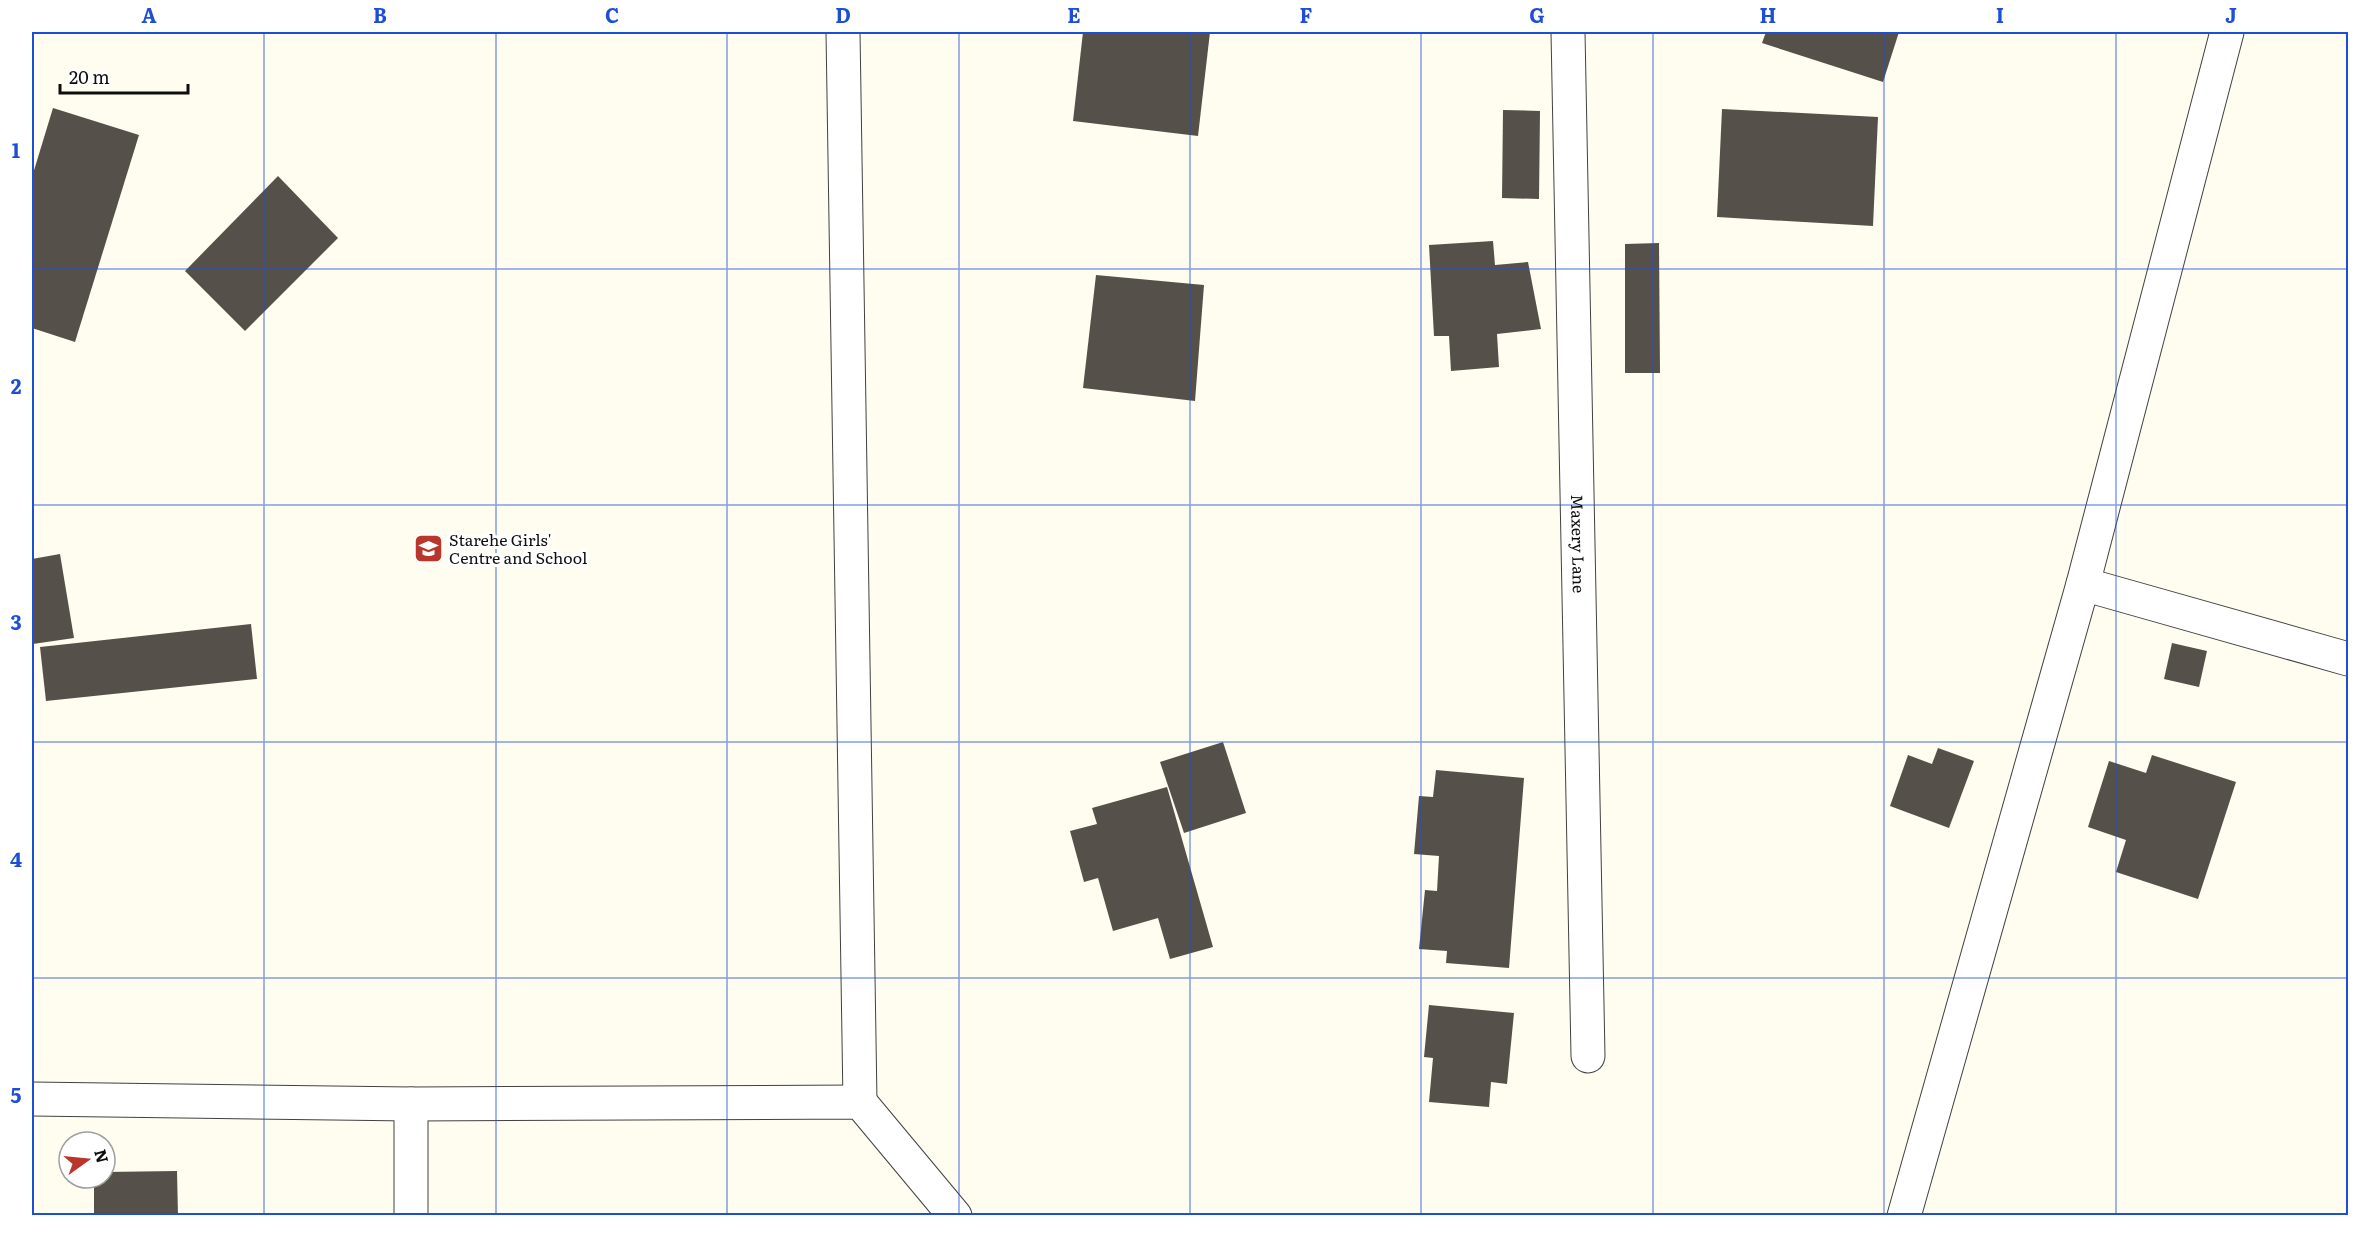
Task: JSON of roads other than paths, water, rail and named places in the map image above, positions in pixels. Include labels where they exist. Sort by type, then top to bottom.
[{"type":"street","points":[[843,32],[860,1102],[955,1215]]},
{"type":"street","name":"Maxery Lane","points":[[1568,32],[1588,1056]]},
{"type":"street","points":[[1904,1215],[2083,584],[2227,32]]},
{"type":"street","points":[[2083,584],[2349,659]]},
{"type":"street","points":[[32,1099],[411,1104],[860,1102]]},
{"type":"street","points":[[411,1104],[411,1215]]},
{"type":"place","name":"Starehe Girls' Centre and School","points":[[428,549]]}]
